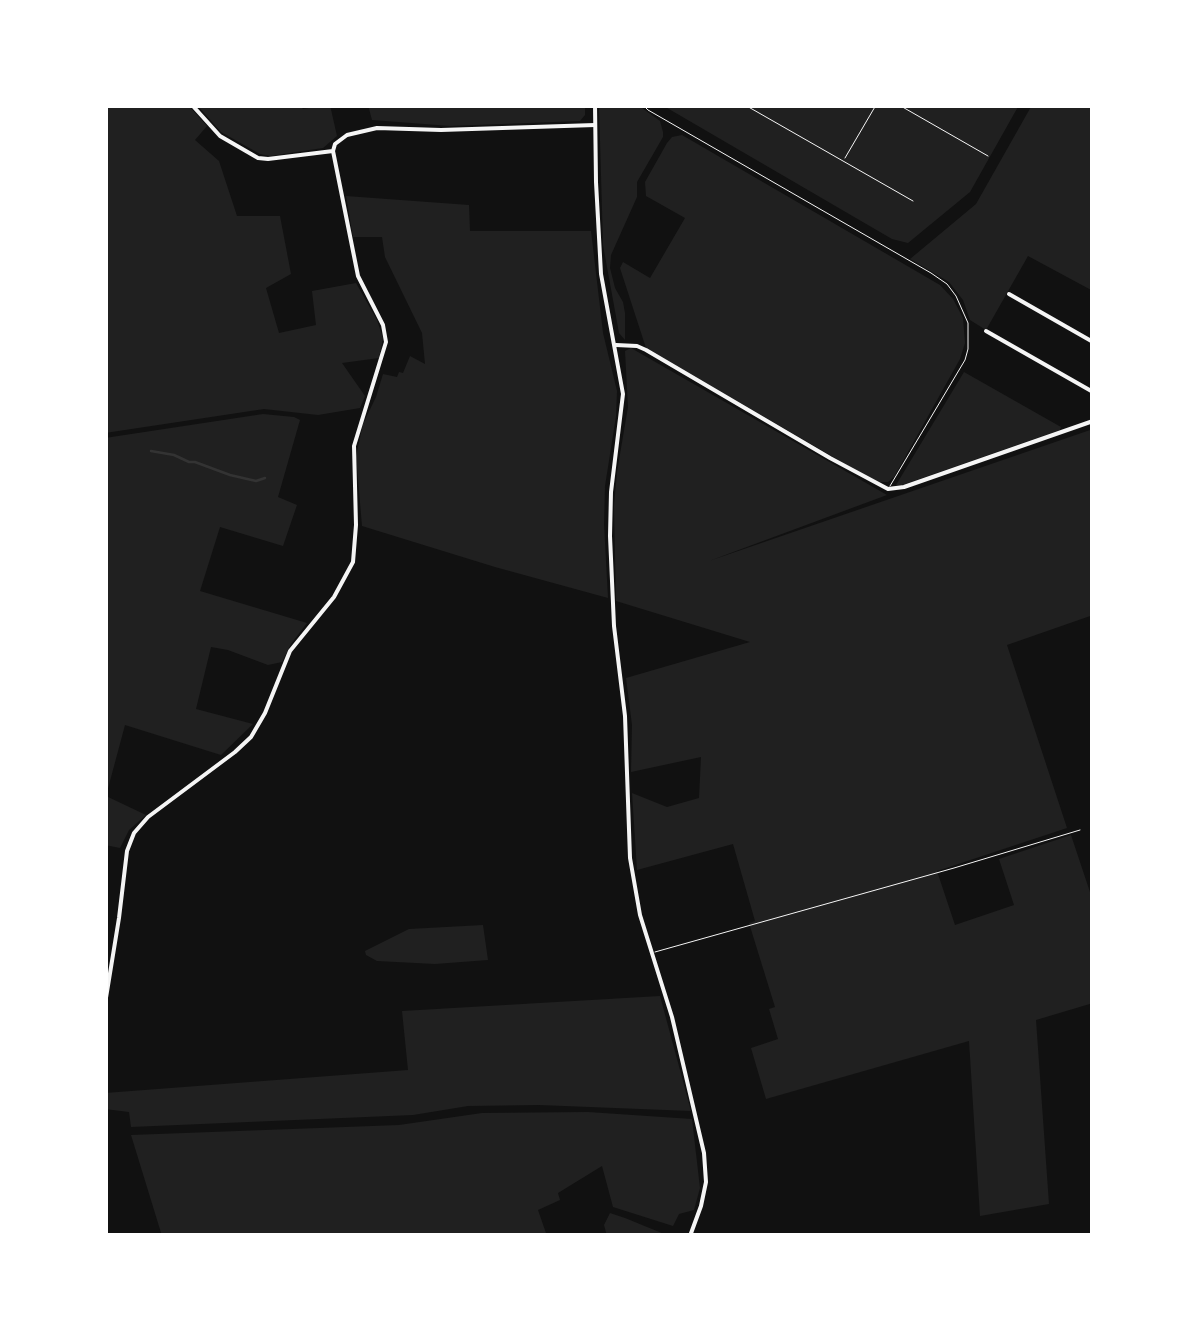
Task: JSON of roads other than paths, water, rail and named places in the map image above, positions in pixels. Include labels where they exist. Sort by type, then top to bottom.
[{"type":"street","points":[[192,105],[220,136],[258,158],[333,150]]},
{"type":"street","points":[[595,105],[601,274],[624,394],[610,492],[614,626],[625,716],[632,878],[672,1017],[705,1156],[704,1194],[690,1236]]},
{"type":"street","points":[[105,1004],[126,852],[134,832],[250,738],[290,651],[334,597],[352,562],[356,525],[354,446],[386,342],[384,325],[358,276],[333,150],[340,139],[352,133],[377,128],[595,125]]},
{"type":"street","points":[[1009,294],[1093,342]]},
{"type":"street","points":[[986,331],[1093,392]]},
{"type":"street","points":[[616,346],[646,350],[888,489],[904,487],[1093,422]]},
{"type":"lane","points":[[643,105],[931,273],[956,296],[968,322],[965,360],[888,489]]},
{"type":"lane","points":[[745,105],[913,201]]},
{"type":"lane","points":[[844,162],[876,105]]},
{"type":"lane","points":[[899,105],[988,156]]},
{"type":"lane","points":[[652,953],[1080,830]]},
{"type":"waterway","points":[[151,451],[230,475],[256,481],[265,478]]}]
